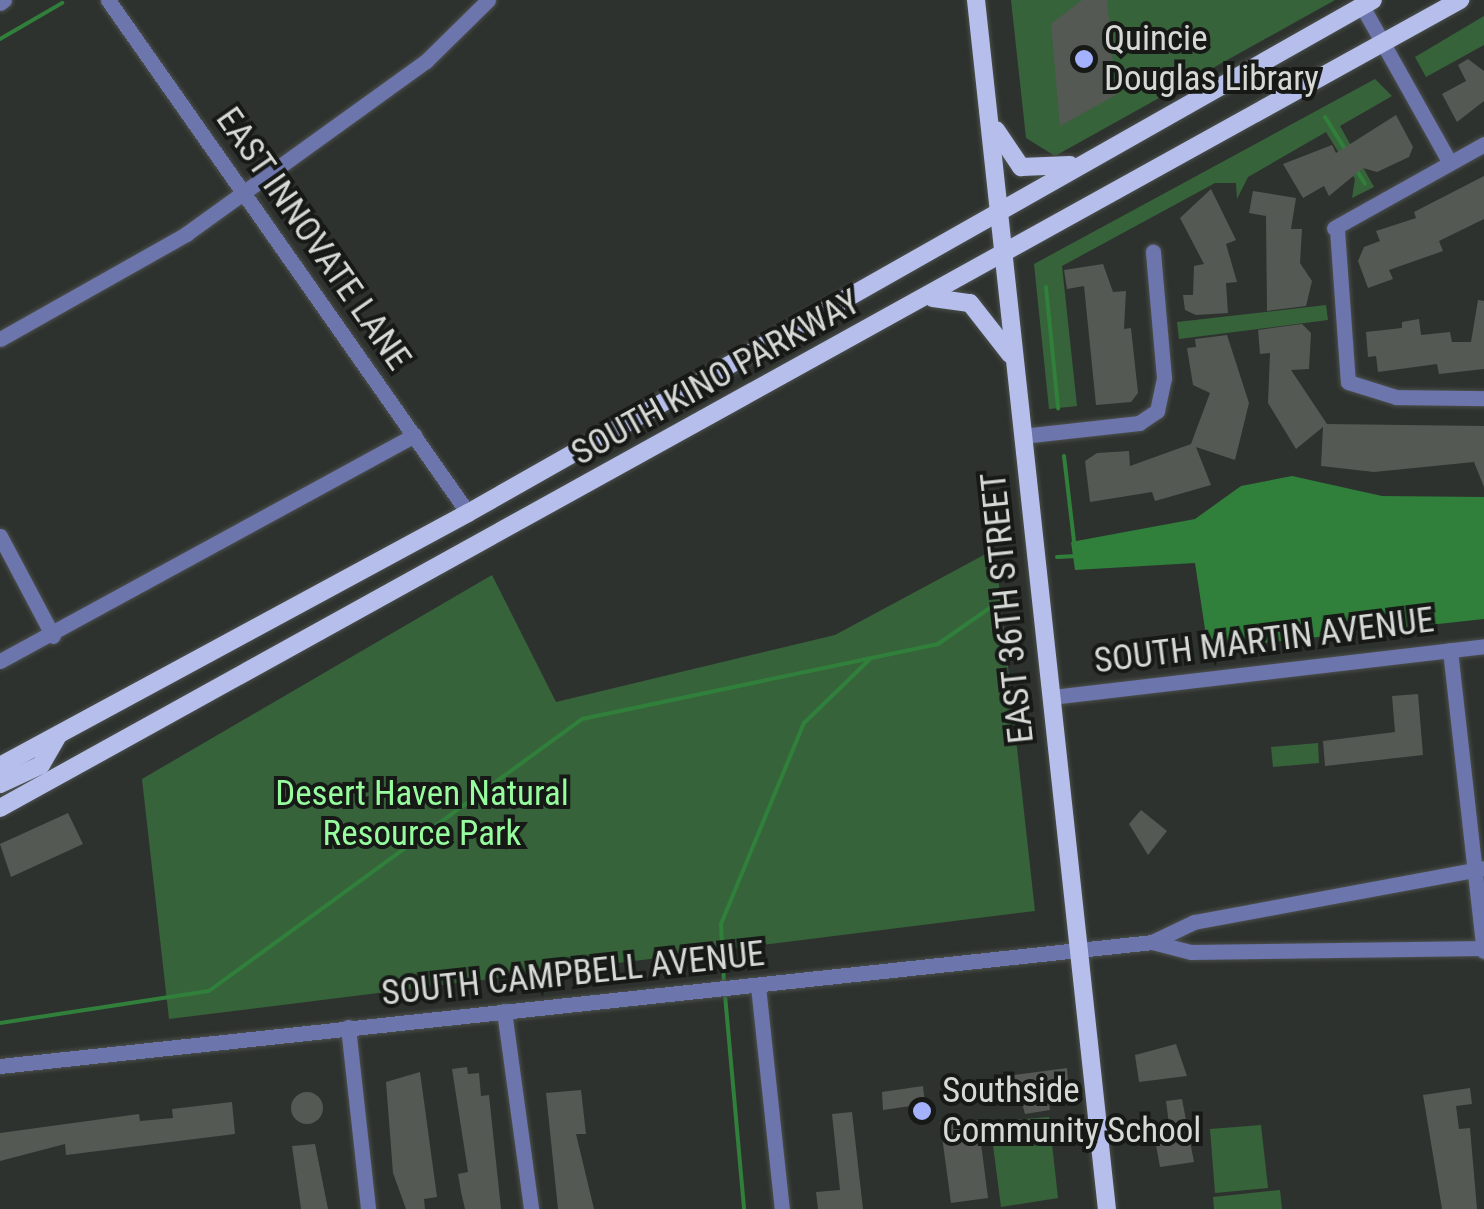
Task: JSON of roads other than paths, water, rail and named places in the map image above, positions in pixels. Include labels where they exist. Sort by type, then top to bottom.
[{"type":"main road","name":"EAST 36TH STREET","points":[[976,0],[1107,1209]]},
{"type":"main road","name":"SOUTH KINO PARKWAY","points":[[0,808],[1004,257],[1460,0]]},
{"type":"main road","name":"SOUTH KINO PARKWAY","points":[[0,766],[468,514],[1368,3]]},
{"type":"main road","points":[[988,106],[1021,167],[1085,162]]},
{"type":"main road","points":[[928,298],[970,303],[1006,342],[1015,366]]},
{"type":"main road","points":[[0,784],[40,765],[58,735]]},
{"type":"street","name":"EAST INNOVATE LANE","points":[[108,0],[468,514]]},
{"type":"street","points":[[0,339],[148,258],[244,193],[426,60],[488,0]]},
{"type":"street","points":[[1368,3],[1383,42],[1450,163]]},
{"type":"street","points":[[1484,144],[1336,229],[1341,377],[1356,388],[1396,398],[1484,398]]},
{"type":"street","points":[[1022,436],[1139,423],[1165,409],[1152,250]]},
{"type":"street","points":[[0,662],[54,636],[414,435]]},
{"type":"street","points":[[0,536],[54,636]]},
{"type":"street","name":"SOUTH MARTIN AVENUE","points":[[1052,697],[1484,646]]},
{"type":"street","points":[[1450,650],[1479,869],[1484,949]]},
{"type":"street","name":"SOUTH CAMPBELL AVENUE","points":[[0,1066],[1152,942],[1194,922],[1479,869]]},
{"type":"street","name":"SOUTH CAMPBELL AVENUE","points":[[1152,942],[1192,952],[1484,949]]},
{"type":"street","points":[[758,986],[782,1209]]},
{"type":"street","points":[[504,1011],[531,1209]]},
{"type":"street","points":[[348,1028],[368,1209]]},
{"type":"waterway","points":[[0,39],[62,3]]},
{"type":"waterway","points":[[1325,117],[1345,149]]},
{"type":"waterway","points":[[1357,171],[1365,184]]},
{"type":"waterway","points":[[1046,287],[1058,408]]},
{"type":"waterway","points":[[1064,456],[1074,541]]},
{"type":"waterway","points":[[1057,557],[1077,556]]},
{"type":"waterway","points":[[0,1023],[209,991],[582,719],[938,644],[991,607]]},
{"type":"waterway","points":[[724,985],[721,924],[804,723],[870,659]]},
{"type":"waterway","points":[[725,995],[744,1209]]},
{"type":"place","name":"Quincie Douglas Library","points":[[1084,59]]},
{"type":"place","name":"Southside Community School","points":[[922,1111]]},
{"type":"park label","name":"Desert Haven Natural Resource Park","points":[[422,814]]}]
